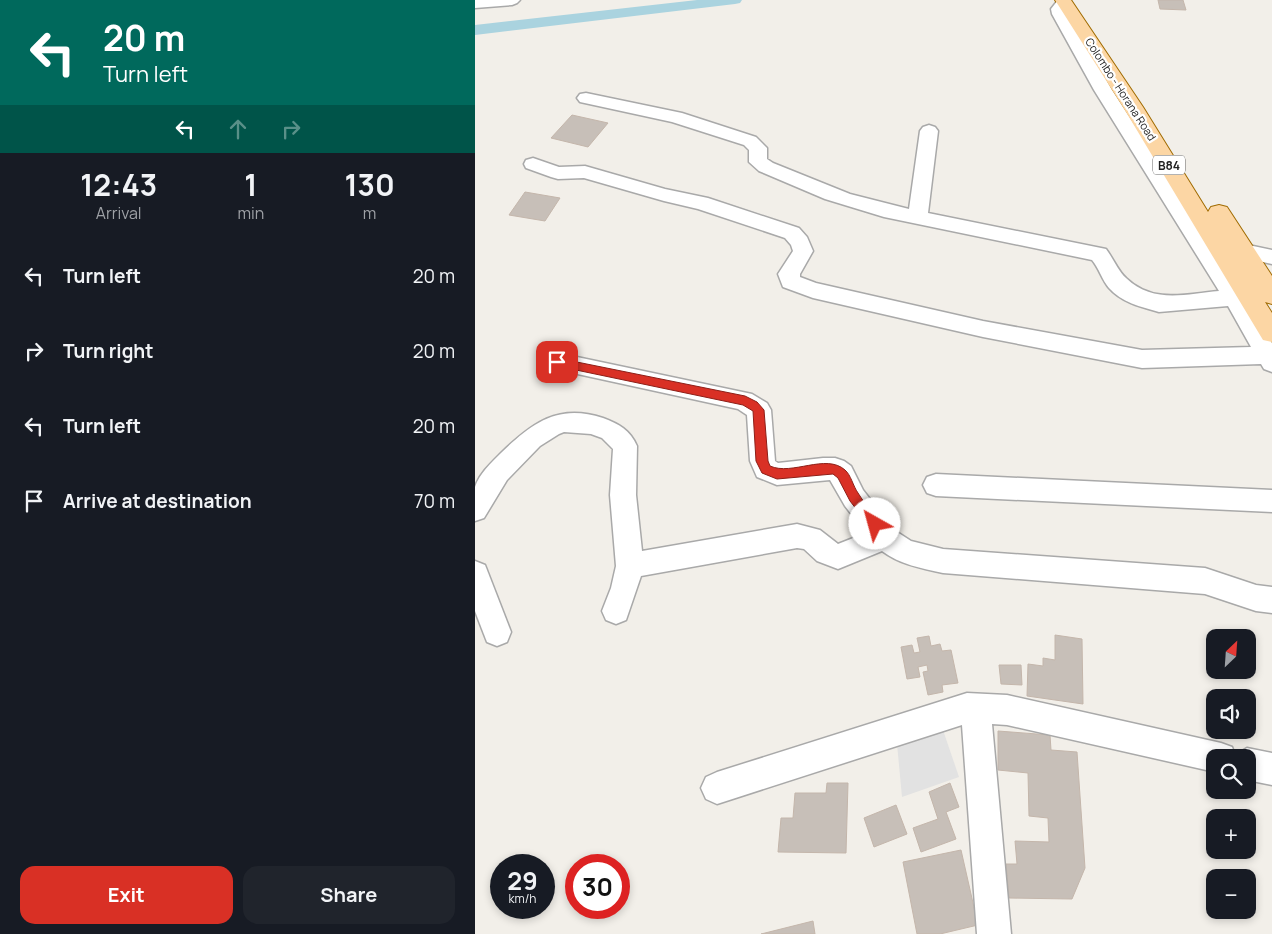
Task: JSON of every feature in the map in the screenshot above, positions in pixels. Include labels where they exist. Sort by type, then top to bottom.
[{"type":"main road","name":"Colombo - Horana Road","points":[[1069,1],[1133,108],[1220,246],[1242,296],[1272,333]]},
{"type":"main road","name":"Colombo - Horana Road","points":[[1069,1],[1246,251],[1272,295]]},
{"type":"street","points":[[475,4],[512,0]]},
{"type":"street","points":[[533,164],[558,174],[585,172],[664,195],[701,203],[792,234],[800,242],[803,251],[789,274],[791,282],[813,290],[983,329],[1142,360],[1269,359],[1242,296],[1079,48],[1060,14],[1059,9],[1069,1]]},
{"type":"street","points":[[586,98],[675,117],[750,141],[758,148],[758,162],[766,168],[853,202],[918,218],[1005,233],[1099,254],[1107,264],[1116,282],[1134,296],[1159,304],[1242,296]]},
{"type":"street","points":[[918,218],[929,131]]},
{"type":"street","points":[[1220,246],[1272,257]]},
{"type":"street","points":[[557,362],[745,401],[753,405],[759,410],[762,461],[766,469],[777,474],[835,469],[842,474],[854,498],[885,538],[904,552],[943,561],[1205,581],[1256,598],[1272,600]]},
{"type":"street","points":[[475,510],[498,472],[531,439],[550,427],[564,422],[591,424],[611,431],[625,446],[623,495],[630,566],[625,588],[616,611]]},
{"type":"street","points":[[936,485],[1272,501]]},
{"type":"street","points":[[630,566],[797,536],[811,538],[827,552],[838,558],[885,538]]},
{"type":"street","points":[[475,574],[497,632]]},
{"type":"street","points":[[717,788],[967,708],[1007,710],[1206,755]]},
{"type":"street","points":[[976,709],[994,934]]},
{"type":"street","points":[[1256,766],[1272,769]]},
{"type":"shaded area","points":[[943,730],[959,777],[902,797],[897,744]]},
{"type":"building","points":[[1158,0],[1183,0],[1186,10],[1160,9]]},
{"type":"building","points":[[572,115],[608,123],[588,147],[551,138]]},
{"type":"building","points":[[525,192],[560,198],[545,221],[509,215]]},
{"type":"building","points":[[1055,635],[1082,639],[1083,704],[1027,696],[1028,664],[1043,666],[1043,658],[1055,660]]},
{"type":"building","points":[[929,636],[931,646],[940,644],[942,651],[951,650],[958,683],[942,685],[943,692],[928,695],[923,672],[928,671],[927,665],[918,667],[920,677],[907,679],[901,647],[912,645],[914,653],[920,652],[917,638]]},
{"type":"building","points":[[999,665],[1021,665],[1022,685],[1001,684]]},
{"type":"building","points":[[998,731],[1050,735],[1051,750],[1077,752],[1085,868],[1072,899],[1009,898],[1006,864],[1017,864],[1015,841],[1049,842],[1048,818],[1029,816],[1028,773],[998,770]]},
{"type":"building","points":[[827,783],[848,783],[846,853],[778,852],[781,818],[793,818],[795,793],[826,793]]},
{"type":"building","points":[[950,783],[959,807],[946,812],[956,839],[921,852],[913,828],[938,819],[929,792]]},
{"type":"building","points":[[896,805],[907,834],[874,847],[864,818]]},
{"type":"building","points":[[961,850],[978,925],[940,934],[917,934],[903,862]]},
{"type":"building","points":[[813,921],[815,934],[761,934]]},
{"type":"waterway","points":[[475,30],[735,0]]},
{"type":"route","points":[[557,362],[745,401],[753,405],[759,410],[762,461],[766,469],[777,474],[835,469],[842,474],[854,498],[875,524]]}]
